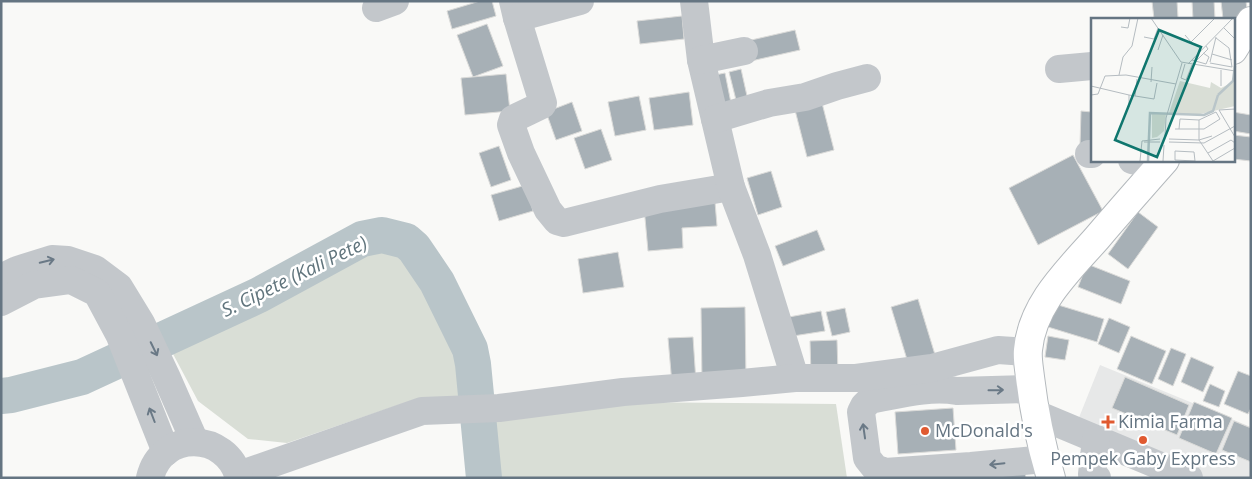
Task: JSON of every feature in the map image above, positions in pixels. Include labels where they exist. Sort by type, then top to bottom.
[{"type":"main road","points":[[1234,48],[1251,21]]},
{"type":"main road","points":[[1048,468],[1034,402],[1028,352],[1030,335],[1039,312],[1057,283],[1162,163]]},
{"type":"street","points":[[580,1],[515,10],[542,105],[513,119],[511,125],[521,153],[548,210],[557,221],[564,223],[660,199],[732,187]]},
{"type":"street","points":[[694,1],[701,60],[732,187],[757,255],[795,378]]},
{"type":"street","points":[[701,60],[744,51]]},
{"type":"street","points":[[1059,69],[1091,66]]},
{"type":"street","points":[[714,119],[770,103],[804,97],[867,78]]},
{"type":"street","points":[[1142,161],[1162,163]]},
{"type":"street","points":[[1,278],[17,270],[52,259],[68,260],[94,269],[119,287],[131,330],[138,379],[166,452]]},
{"type":"street","points":[[1,302],[34,285],[71,280],[97,293],[131,330],[166,376],[195,442]]},
{"type":"street","points":[[150,478],[156,462],[166,452],[179,444],[195,442],[209,444],[222,451],[232,462],[239,477],[422,411],[499,408],[623,392],[795,378],[856,378],[932,368],[998,350],[1028,352]]},
{"type":"street","points":[[1048,468],[970,466],[885,472],[875,468],[867,458],[861,412],[870,400],[948,389],[1034,402],[1096,439],[1189,478]]},
{"type":"street","points":[[1096,439],[1092,474],[1097,478]]},
{"type":"shaded area","points":[[392,250],[407,260],[459,355],[464,399],[413,400],[287,443],[248,439],[198,401],[172,352],[369,251]]},
{"type":"shaded area","points":[[1100,365],[1251,427],[1251,478],[1188,478],[1074,430]]},
{"type":"shaded area","points":[[620,402],[836,404],[847,478],[493,478],[485,423]]},
{"type":"building","points":[[480,1],[492,1],[496,16],[452,29],[447,11]]},
{"type":"building","points":[[1152,1],[1177,1],[1178,18],[1154,18]]},
{"type":"building","points":[[1192,1],[1214,1],[1215,18],[1193,18]]},
{"type":"building","points":[[1221,1],[1246,1],[1248,18],[1223,18]]},
{"type":"building","points":[[682,16],[684,39],[640,44],[637,21]]},
{"type":"building","points":[[487,24],[503,66],[473,77],[457,35]]},
{"type":"building","points":[[795,30],[800,50],[751,61],[747,41]]},
{"type":"building","points":[[741,69],[749,105],[738,108],[729,72]]},
{"type":"building","points":[[725,73],[731,103],[717,106],[710,76]]},
{"type":"building","points":[[506,74],[510,111],[465,115],[461,78]]},
{"type":"building","points":[[689,92],[693,125],[654,130],[649,98]]},
{"type":"building","points":[[639,96],[646,130],[615,136],[608,102]]},
{"type":"building","points":[[572,102],[582,131],[556,140],[546,112]]},
{"type":"building","points":[[822,103],[834,150],[807,157],[795,110]]},
{"type":"building","points":[[1081,111],[1091,112],[1091,145],[1080,145]]},
{"type":"building","points":[[1234,112],[1251,115],[1251,134],[1234,131]]},
{"type":"building","points":[[601,129],[612,160],[585,169],[574,138]]},
{"type":"building","points":[[1234,135],[1251,137],[1251,161],[1234,159]]},
{"type":"building","points":[[499,146],[511,180],[491,187],[479,153]]},
{"type":"building","points":[[1073,155],[1103,211],[1038,245],[1009,188]]},
{"type":"building","points":[[771,171],[782,207],[758,215],[747,178]]},
{"type":"building","points":[[526,185],[533,211],[499,221],[491,195]]},
{"type":"building","points":[[715,202],[717,226],[682,228],[683,248],[648,251],[644,207]]},
{"type":"building","points":[[1138,212],[1158,227],[1128,269],[1108,254]]},
{"type":"building","points":[[817,230],[825,250],[783,266],[775,246]]},
{"type":"building","points":[[618,252],[624,287],[583,293],[578,259]]},
{"type":"building","points":[[1087,264],[1130,281],[1121,304],[1078,287]]},
{"type":"building","points":[[918,299],[936,358],[909,366],[891,307]]},
{"type":"building","points":[[1055,304],[1104,319],[1097,342],[1048,327]]},
{"type":"building","points":[[745,307],[746,380],[702,381],[701,308]]},
{"type":"building","points":[[845,308],[850,332],[832,336],[826,312]]},
{"type":"building","points":[[821,311],[825,331],[793,336],[789,317]]},
{"type":"building","points":[[1109,318],[1130,327],[1119,353],[1098,344]]},
{"type":"building","points":[[1048,336],[1069,340],[1065,360],[1045,357]]},
{"type":"building","points":[[1131,336],[1166,351],[1152,384],[1117,369]]},
{"type":"building","points":[[693,337],[696,382],[672,384],[668,338]]},
{"type":"building","points":[[837,340],[838,374],[811,375],[810,341]]},
{"type":"building","points":[[1171,348],[1186,354],[1173,386],[1158,379]]},
{"type":"building","points":[[1191,357],[1214,367],[1203,392],[1181,382]]},
{"type":"building","points":[[1238,371],[1251,376],[1251,408],[1248,414],[1224,404]]},
{"type":"building","points":[[1125,377],[1189,405],[1177,435],[1112,408]]},
{"type":"building","points":[[1210,384],[1225,391],[1219,407],[1203,401]]},
{"type":"building","points":[[1194,402],[1232,418],[1216,454],[1179,438]]},
{"type":"building","name":"McDonald's","points":[[953,408],[956,450],[898,454],[895,412]]},
{"type":"building","points":[[1234,421],[1251,428],[1251,462],[1222,450]]},
{"type":"building","points":[[1025,473],[1026,478],[984,478]]},
{"type":"waterway","name":"S. Cipete (Kali Pete)","points":[[1,396],[82,377],[259,295],[362,239],[382,235],[406,241],[414,248],[437,282],[470,349],[484,478]]},
{"type":"place","name":"Kimia Farma","points":[[1108,422]]},
{"type":"place","name":"McDonald's","points":[[925,431]]},
{"type":"place","name":"Pempek Gaby Express","points":[[1143,440]]}]
